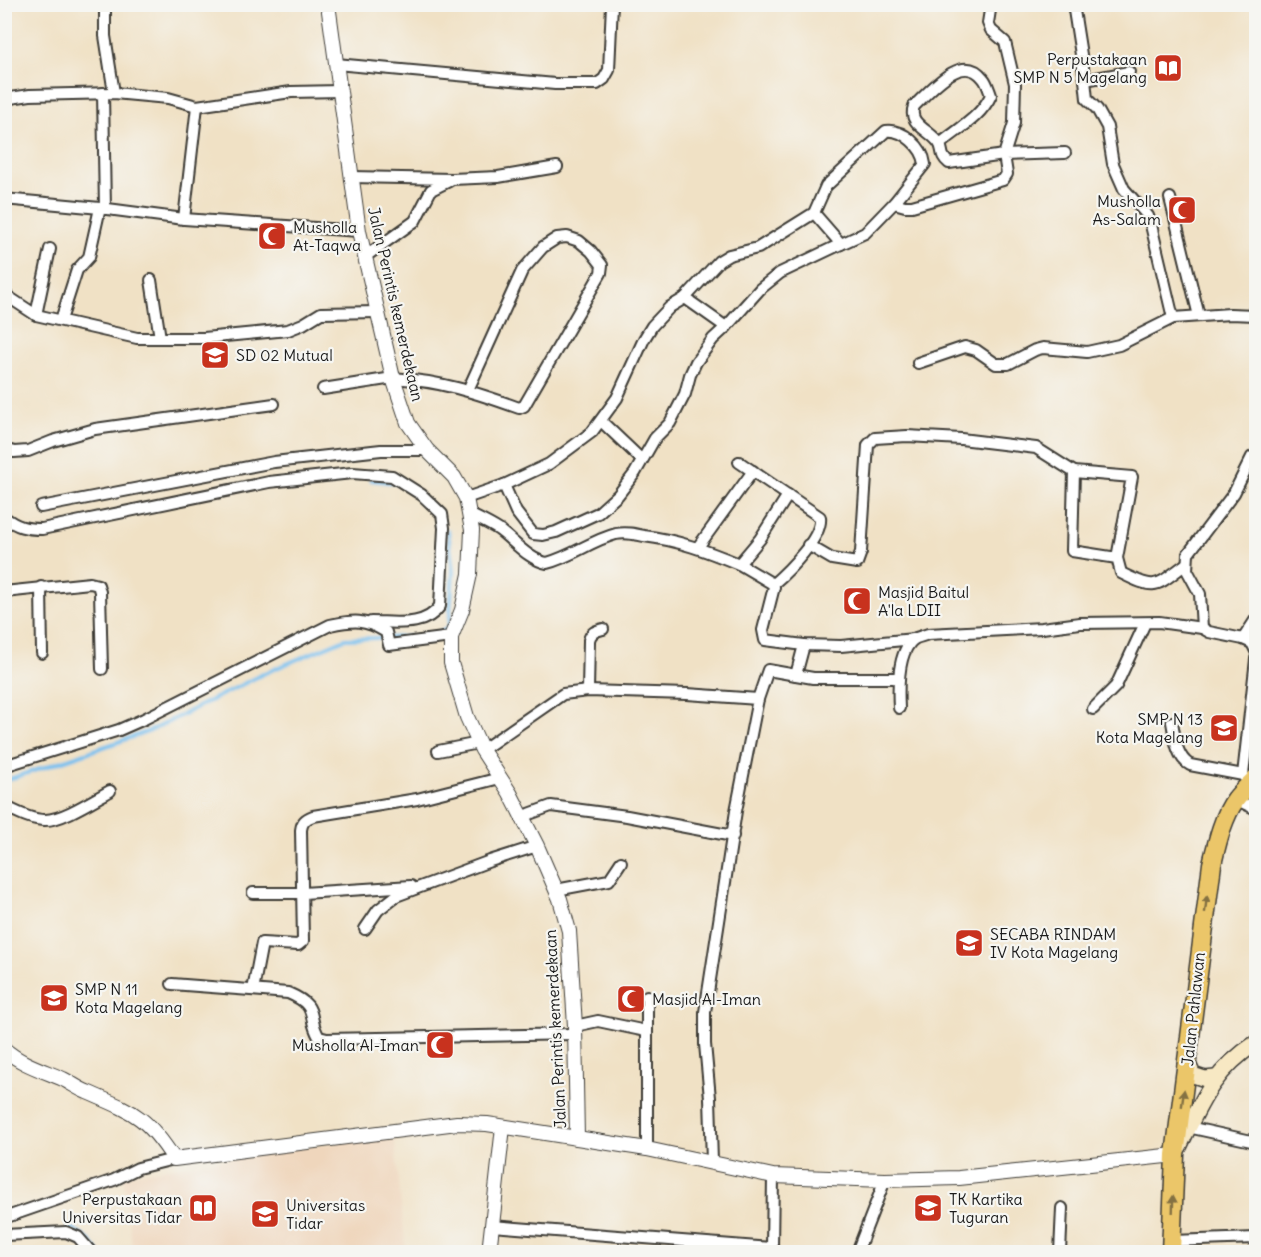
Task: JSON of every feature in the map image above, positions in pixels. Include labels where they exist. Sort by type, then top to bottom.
[{"type":"main road","name":"Jalan Pahlawan","points":[[1172,1247],[1175,1155],[1212,864],[1217,843],[1235,799],[1250,780]]},
{"type":"main road","points":[[1175,1155],[1215,1078],[1240,1053],[1257,1042]]},
{"type":"main road","points":[[1188,1064],[1193,1075],[1199,1078],[1215,1078]]},
{"type":"street","points":[[61,320],[77,270],[89,257],[102,208],[108,93],[105,4]]},
{"type":"street","name":"Jalan Perintis kemerdekaan","points":[[328,4],[359,231],[393,378],[408,423],[427,450],[454,477],[466,498],[472,530],[470,574],[462,610],[451,637],[451,663],[467,717],[537,846],[556,890],[569,932],[578,1138]]},
{"type":"street","points":[[336,64],[555,84],[597,84],[604,79],[609,70],[612,4]]},
{"type":"street","points":[[894,203],[912,206],[1003,180],[1006,174],[1004,155],[1014,123],[1015,84],[1005,42],[991,30],[988,23],[991,4]]},
{"type":"street","points":[[1073,4],[1087,99],[1107,127],[1113,164],[1124,189],[1148,216],[1173,318]]},
{"type":"street","points":[[940,144],[976,116],[986,106],[991,95],[983,78],[972,70],[958,69],[946,76],[914,106],[912,112],[913,119],[940,144],[943,158],[949,163],[1004,155],[1065,153]]},
{"type":"street","points":[[1085,80],[1129,72]]},
{"type":"street","points":[[4,99],[30,95],[108,93],[168,98],[197,106],[291,92],[340,91]]},
{"type":"street","points":[[184,219],[197,106]]},
{"type":"street","points":[[466,498],[504,485],[549,464],[592,432],[617,398],[652,326],[670,308],[685,298],[719,261],[729,255],[758,248],[814,213],[826,186],[886,131],[900,132],[917,147],[925,164],[894,203],[865,233],[780,273],[760,289],[713,339],[696,362],[685,394],[670,423],[655,438],[635,473],[618,495],[598,513],[556,532],[543,535],[533,534],[516,512],[504,485]]},
{"type":"street","points":[[351,177],[452,179],[498,177],[557,167]]},
{"type":"street","points":[[366,256],[415,221],[431,190],[452,179]]},
{"type":"street","points":[[1170,198],[1198,316]]},
{"type":"street","points":[[4,199],[102,208],[184,219],[359,231]]},
{"type":"street","points":[[814,213],[841,244]]},
{"type":"street","points":[[323,389],[393,378],[445,384],[519,408],[524,406],[601,273],[602,265],[579,241],[567,237],[557,238],[543,247],[522,272],[468,390]]},
{"type":"street","points":[[36,315],[50,249]]},
{"type":"street","points":[[151,280],[160,338]]},
{"type":"street","points":[[4,294],[36,315],[137,338],[204,338],[288,330],[321,313],[378,312]]},
{"type":"street","points":[[685,298],[726,327]]},
{"type":"street","points":[[918,363],[965,347],[976,350],[996,364],[1008,364],[1043,348],[1087,352],[1119,345],[1173,318],[1230,314],[1257,315]]},
{"type":"street","points":[[4,449],[14,452],[27,451],[95,429],[274,404]]},
{"type":"street","points":[[601,421],[642,460]]},
{"type":"street","points":[[807,545],[832,559],[858,562],[861,552],[868,445],[875,438],[929,437],[1036,448],[1074,472],[1131,477],[1117,558],[1121,573],[1145,585],[1156,586],[1186,564]]},
{"type":"street","points":[[41,507],[274,462],[381,450],[427,450]]},
{"type":"street","points":[[1202,628],[1200,594],[1187,570],[1188,554],[1234,493],[1252,457],[1257,454]]},
{"type":"street","points":[[739,462],[820,517],[821,523],[817,531],[789,570],[773,584]]},
{"type":"street","points":[[698,547],[753,471]]},
{"type":"street","points":[[1074,472],[1072,551],[1117,558]]},
{"type":"street","points":[[4,517],[14,525],[27,529],[42,529],[269,482],[352,473],[392,476],[422,495],[442,514],[444,528],[440,606],[435,614],[413,622],[352,621],[330,626],[119,730],[4,766]]},
{"type":"street","points":[[738,564],[760,539],[788,495]]},
{"type":"street","points":[[469,514],[497,529],[542,562],[547,563],[618,534],[628,533],[698,547],[738,564],[773,584]]},
{"type":"street","points":[[4,592],[90,583],[98,585],[102,669]]},
{"type":"street","points":[[773,584],[763,630],[763,638],[770,642],[841,646],[914,639],[928,634],[1042,628],[1080,623],[1159,622],[1202,628],[1209,632],[1243,639],[1252,643],[1257,651]]},
{"type":"street","points":[[41,587],[42,653]]},
{"type":"street","points":[[1243,639],[1257,619]]},
{"type":"street","points":[[371,622],[386,632],[388,644],[451,637]]},
{"type":"street","points":[[1093,709],[1116,686],[1145,623]]},
{"type":"street","points":[[588,691],[589,640],[595,631],[603,628]]},
{"type":"street","points":[[899,708],[898,678],[906,651],[914,639]]},
{"type":"street","points":[[796,675],[804,645]]},
{"type":"street","points":[[1172,722],[1180,757],[1185,762],[1250,780],[1257,659]]},
{"type":"street","points":[[712,1162],[705,1012],[736,811],[758,699],[768,670],[813,678],[898,678]]},
{"type":"street","points":[[438,751],[481,746],[563,694],[588,691],[758,699]]},
{"type":"street","points":[[253,990],[262,942],[298,945],[303,941],[301,830],[306,819],[417,799],[500,778]]},
{"type":"street","points":[[4,806],[31,818],[54,819],[110,791]]},
{"type":"street","points":[[1235,799],[1257,809]]},
{"type":"street","points":[[521,817],[551,806],[627,816],[733,836]]},
{"type":"street","points":[[365,929],[378,910],[396,896],[537,846]]},
{"type":"street","points":[[556,890],[609,880],[621,862]]},
{"type":"street","points":[[253,893],[303,893],[421,886]]},
{"type":"street","points":[[172,984],[288,993],[299,997],[312,1011],[316,1033],[319,1037],[327,1039],[575,1030],[598,1021],[646,1031]]},
{"type":"street","points":[[647,996],[647,1149]]},
{"type":"street","points":[[4,1049],[24,1063],[132,1112],[156,1133],[174,1159]]},
{"type":"street","points":[[4,1218],[114,1180],[138,1168],[174,1159],[456,1123],[503,1127],[647,1149],[773,1176],[885,1180],[959,1178],[1175,1155]]},
{"type":"street","points":[[489,1252],[503,1127]]},
{"type":"street","points":[[1188,1127],[1257,1142]]},
{"type":"street","points":[[492,1226],[773,1250],[773,1176]]},
{"type":"street","points":[[861,1251],[885,1180]]},
{"type":"street","points":[[1060,1252],[1062,1208]]},
{"type":"street","points":[[4,1235],[66,1232],[78,1237],[92,1252]]},
{"type":"street","points":[[1172,1247],[1257,1238]]},
{"type":"shaded area","name":"Universitas Tidar","points":[[394,1134],[406,1252],[133,1252],[123,1175]]},
{"type":"waterway","points":[[371,480],[397,483]]},
{"type":"waterway","points":[[4,528],[18,529]]},
{"type":"waterway","points":[[435,635],[449,627],[453,572],[448,531]]},
{"type":"waterway","points":[[4,781],[150,731],[265,673],[345,639],[410,637]]},
{"type":"waterway","points":[[68,1228],[73,1228],[90,1241],[98,1252]]},
{"type":"place","name":"Perpustakaan SMP N 5 Magelang","points":[[1168,68]]},
{"type":"place","name":"Musholla As-Salam","points":[[1182,210]]},
{"type":"place","name":"Musholla At-Taqwa","points":[[272,236]]},
{"type":"place","name":"SD 02 Mutual","points":[[215,355]]},
{"type":"place","name":"Masjid Baitul A'la LDII","points":[[857,601]]},
{"type":"place","name":"SMP N 13 Kota Magelang","points":[[1224,728]]},
{"type":"place","name":"SECABA RINDAM IV Kota Magelang","points":[[969,943]]},
{"type":"place","name":"SMP N 11 Kota Magelang","points":[[54,998]]},
{"type":"place","name":"Masjid Al-Iman","points":[[631,999]]},
{"type":"place","name":"Musholla Al-Iman","points":[[440,1045]]},
{"type":"place","name":"Perpustakaan Universitas Tidar","points":[[203,1208]]},
{"type":"place","name":"TK Kartika Tuguran","points":[[928,1208]]},
{"type":"place","name":"Universitas Tidar","points":[[265,1214]]}]
